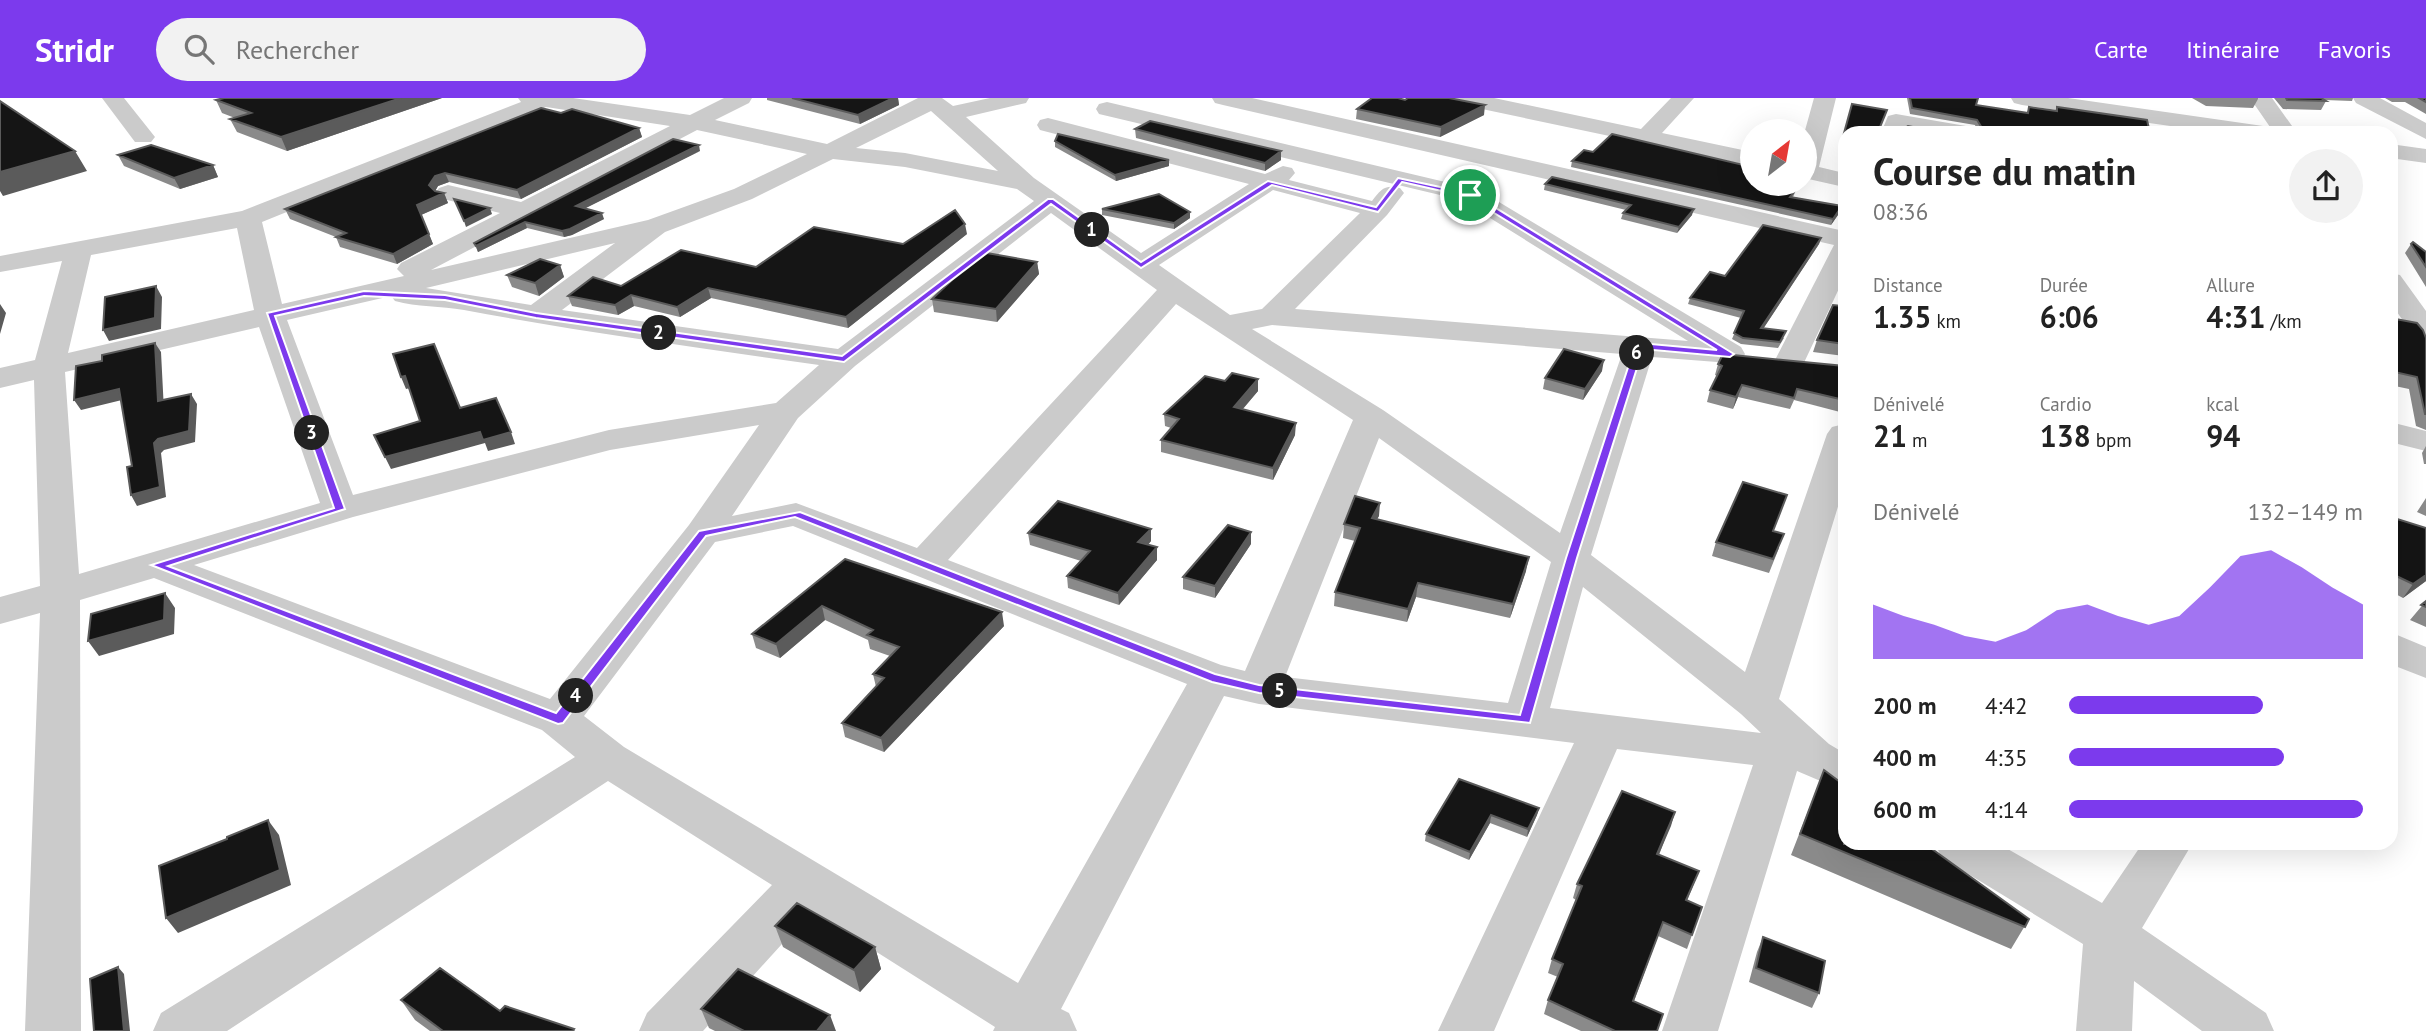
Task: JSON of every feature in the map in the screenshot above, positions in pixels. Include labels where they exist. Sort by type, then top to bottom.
[{"type":"street","points":[[113,98],[143,137]]},
{"type":"street","points":[[364,293],[522,210],[696,124],[741,98]]},
{"type":"street","points":[[0,378],[656,226],[743,194],[937,104],[1018,98]]},
{"type":"street","points":[[1004,136],[1156,98]]},
{"type":"street","points":[[1223,98],[1838,238]]},
{"type":"street","points":[[1463,98],[1525,120],[1647,136],[1740,156]]},
{"type":"street","points":[[1647,136],[1683,98]]},
{"type":"street","points":[[1817,127],[1825,98]]},
{"type":"street","points":[[2022,98],[2142,124],[2170,126]]},
{"type":"street","points":[[2261,98],[2281,126]]},
{"type":"street","points":[[2364,98],[2426,132]]},
{"type":"street","points":[[0,264],[78,252],[248,218],[536,99],[696,124],[832,152],[905,160],[1038,192],[1225,325],[1371,417],[1571,558],[1756,703],[1812,761]]},
{"type":"street","points":[[937,104],[1004,136],[1038,192]]},
{"type":"street","points":[[1107,109],[1470,195],[1771,359]]},
{"type":"street","points":[[1487,159],[1525,120]]},
{"type":"street","points":[[1894,126],[1896,121],[1925,126]]},
{"type":"street","points":[[1048,125],[1378,210]]},
{"type":"street","points":[[2409,153],[2426,172]]},
{"type":"street","points":[[1141,265],[1271,182],[1304,156]]},
{"type":"street","points":[[1817,174],[1838,179]]},
{"type":"street","points":[[1272,316],[1378,210],[1401,180]]},
{"type":"street","points":[[558,719],[702,533],[786,411],[1038,192]]},
{"type":"street","points":[[448,193],[522,210]]},
{"type":"street","points":[[248,218],[270,315],[340,509]]},
{"type":"street","points":[[536,315],[656,226]]},
{"type":"street","points":[[53,1031],[60,592],[49,368],[78,252]]},
{"type":"street","points":[[1771,359],[1838,259]]},
{"type":"street","points":[[923,564],[1174,289]]},
{"type":"street","points":[[2398,292],[2424,326]]},
{"type":"street","points":[[364,293],[445,298],[536,315],[844,359]]},
{"type":"street","points":[[1225,325],[1272,316],[1771,359]]},
{"type":"street","points":[[2398,319],[2424,326]]},
{"type":"street","points":[[1525,720],[1571,558],[1640,346]]},
{"type":"street","points":[[0,611],[340,509],[608,440],[786,411]]},
{"type":"street","points":[[1259,689],[1371,417]]},
{"type":"street","points":[[2398,434],[2426,441]]},
{"type":"street","points":[[1756,703],[1838,452]]},
{"type":"street","points":[[702,533],[796,514],[1212,678],[1259,689],[1604,730],[1812,761]]},
{"type":"street","points":[[157,565],[558,719],[608,759],[807,882],[1033,1027],[1212,678]]},
{"type":"street","points":[[2398,650],[2426,664]]},
{"type":"street","points":[[1466,1031],[1604,730]]},
{"type":"street","points":[[181,1031],[608,759]]},
{"type":"street","points":[[1690,1031],[1812,761]]},
{"type":"street","points":[[1969,850],[2110,934],[2246,1031]]},
{"type":"street","points":[[2104,1031],[2110,934],[2164,850]]},
{"type":"street","points":[[667,1031],[807,882]]},
{"type":"building","points":[[401,98],[281,137],[230,119],[251,113],[216,100]]},
{"type":"building","points":[[792,98],[893,98],[858,115]]},
{"type":"building","points":[[1372,98],[1449,98],[1485,105],[1441,127],[1357,109]]},
{"type":"building","points":[[1910,98],[1978,98],[1976,105],[2028,113],[2029,107],[2057,111],[2057,107],[2147,120],[2148,126],[1981,126],[1977,120],[1912,108]]},
{"type":"building","points":[[2286,98],[2321,98],[2326,101],[2287,100]]},
{"type":"building","points":[[0,101],[75,151],[0,172]]},
{"type":"building","points":[[1852,104],[1887,110],[1880,126],[1846,126]]},
{"type":"building","points":[[541,108],[561,113],[572,109],[639,128],[517,190],[445,173],[435,176],[429,185],[435,191],[444,193],[417,205],[429,234],[393,254],[336,237],[346,233],[285,209]]},
{"type":"building","points":[[1150,121],[1281,151],[1265,163],[1135,129]]},
{"type":"building","points":[[1058,134],[1169,160],[1115,175],[1055,141]]},
{"type":"building","points":[[1612,134],[1740,164],[1740,196],[1791,196],[1838,205],[1838,212],[1833,219],[1572,161],[1584,150],[1593,152]]},
{"type":"building","points":[[673,139],[699,145],[576,206],[602,213],[562,231],[525,222],[476,246],[474,243]]},
{"type":"building","points":[[151,145],[213,165],[174,178],[118,155]]},
{"type":"building","points":[[1552,177],[1694,209],[1679,227],[1623,213],[1631,205],[1545,184]]},
{"type":"building","points":[[1159,194],[1190,212],[1174,223],[1102,209]]},
{"type":"building","points":[[454,199],[490,208],[464,221]]},
{"type":"building","points":[[955,210],[965,224],[846,317],[708,288],[677,307],[631,295],[615,305],[568,296],[593,277],[621,286],[681,250],[756,267],[814,227],[903,244]]},
{"type":"building","points":[[1763,225],[1821,238],[1761,328],[1786,331],[1780,342],[1743,338],[1734,333],[1744,311],[1690,298],[1710,272],[1725,276]]},
{"type":"building","points":[[2413,242],[2426,252],[2426,267],[2411,244]]},
{"type":"building","points":[[987,253],[1037,262],[996,309],[932,299],[952,280]]},
{"type":"building","points":[[540,259],[560,265],[535,283],[507,275]]},
{"type":"building","points":[[156,286],[155,318],[103,330],[105,297]]},
{"type":"building","points":[[1833,305],[1838,306],[1838,343],[1817,340]]},
{"type":"building","points":[[2398,319],[2417,323],[2426,338],[2426,414],[2417,377],[2398,373]]},
{"type":"building","points":[[155,343],[158,401],[191,394],[189,431],[158,439],[154,443],[160,487],[131,495],[127,467],[132,466],[119,389],[74,400],[76,366],[102,361],[102,355]]},
{"type":"building","points":[[434,344],[460,408],[496,398],[511,432],[483,440],[480,432],[385,457],[374,435],[420,421],[405,376],[401,377],[393,354]]},
{"type":"building","points":[[1564,349],[1604,360],[1585,389],[1545,378]]},
{"type":"building","points":[[1723,354],[1838,365],[1838,399],[1797,389],[1794,398],[1742,385],[1736,397],[1710,390],[1722,366],[1718,364]]},
{"type":"building","points":[[1232,373],[1258,379],[1234,407],[1296,423],[1273,468],[1161,440],[1179,419],[1164,414],[1205,376],[1225,381]]},
{"type":"building","points":[[1743,482],[1787,495],[1773,531],[1784,534],[1773,559],[1716,542]]},
{"type":"building","points":[[1355,496],[1380,503],[1372,518],[1529,557],[1513,604],[1418,583],[1408,609],[1335,592],[1360,528],[1344,524]]},
{"type":"building","points":[[1058,501],[1151,529],[1138,542],[1157,547],[1118,593],[1067,576],[1090,551],[1028,533]]},
{"type":"building","points":[[2398,519],[2426,528],[2426,575],[2413,584],[2398,577]]},
{"type":"building","points":[[1228,525],[1251,532],[1215,586],[1183,577]]},
{"type":"building","points":[[845,559],[1002,612],[881,738],[842,723],[884,678],[873,674],[899,647],[867,635],[873,630],[822,606],[776,644],[752,634]]},
{"type":"building","points":[[165,593],[164,620],[88,641],[91,614]]},
{"type":"building","points":[[1824,770],[1838,780],[1838,850],[1800,834]]},
{"type":"building","points":[[1459,779],[1539,808],[1528,829],[1491,815],[1470,852],[1426,834]]},
{"type":"building","points":[[1622,791],[1675,812],[1657,854],[1699,871],[1686,900],[1702,907],[1692,935],[1663,922],[1633,1001],[1663,1014],[1657,1031],[1615,1031],[1548,1000],[1563,964],[1552,959],[1582,886],[1577,884]]},
{"type":"building","points":[[268,820],[280,870],[166,918],[159,866]]},
{"type":"building","points":[[1839,850],[1933,850],[2029,919],[2025,927]]},
{"type":"building","points":[[797,903],[875,947],[854,970],[775,926]]},
{"type":"building","points":[[1763,937],[1825,961],[1819,993],[1756,968]]},
{"type":"building","points":[[118,967],[124,1031],[94,1031],[90,979]]},
{"type":"building","points":[[440,968],[500,1011],[505,1006],[574,1029],[443,1031],[401,1000]]},
{"type":"building","points":[[738,969],[830,1015],[817,1031],[744,1031],[701,1009]]},
{"type":"route","points":[[1401,180],[1470,195],[1730,354],[1640,346],[1571,558],[1525,720],[1259,689],[1212,678],[796,514],[702,533],[558,719],[157,565],[340,509],[270,315],[364,293],[445,298],[536,315],[844,359],[1051,201],[1141,265],[1271,182],[1378,210],[1401,180]]}]
